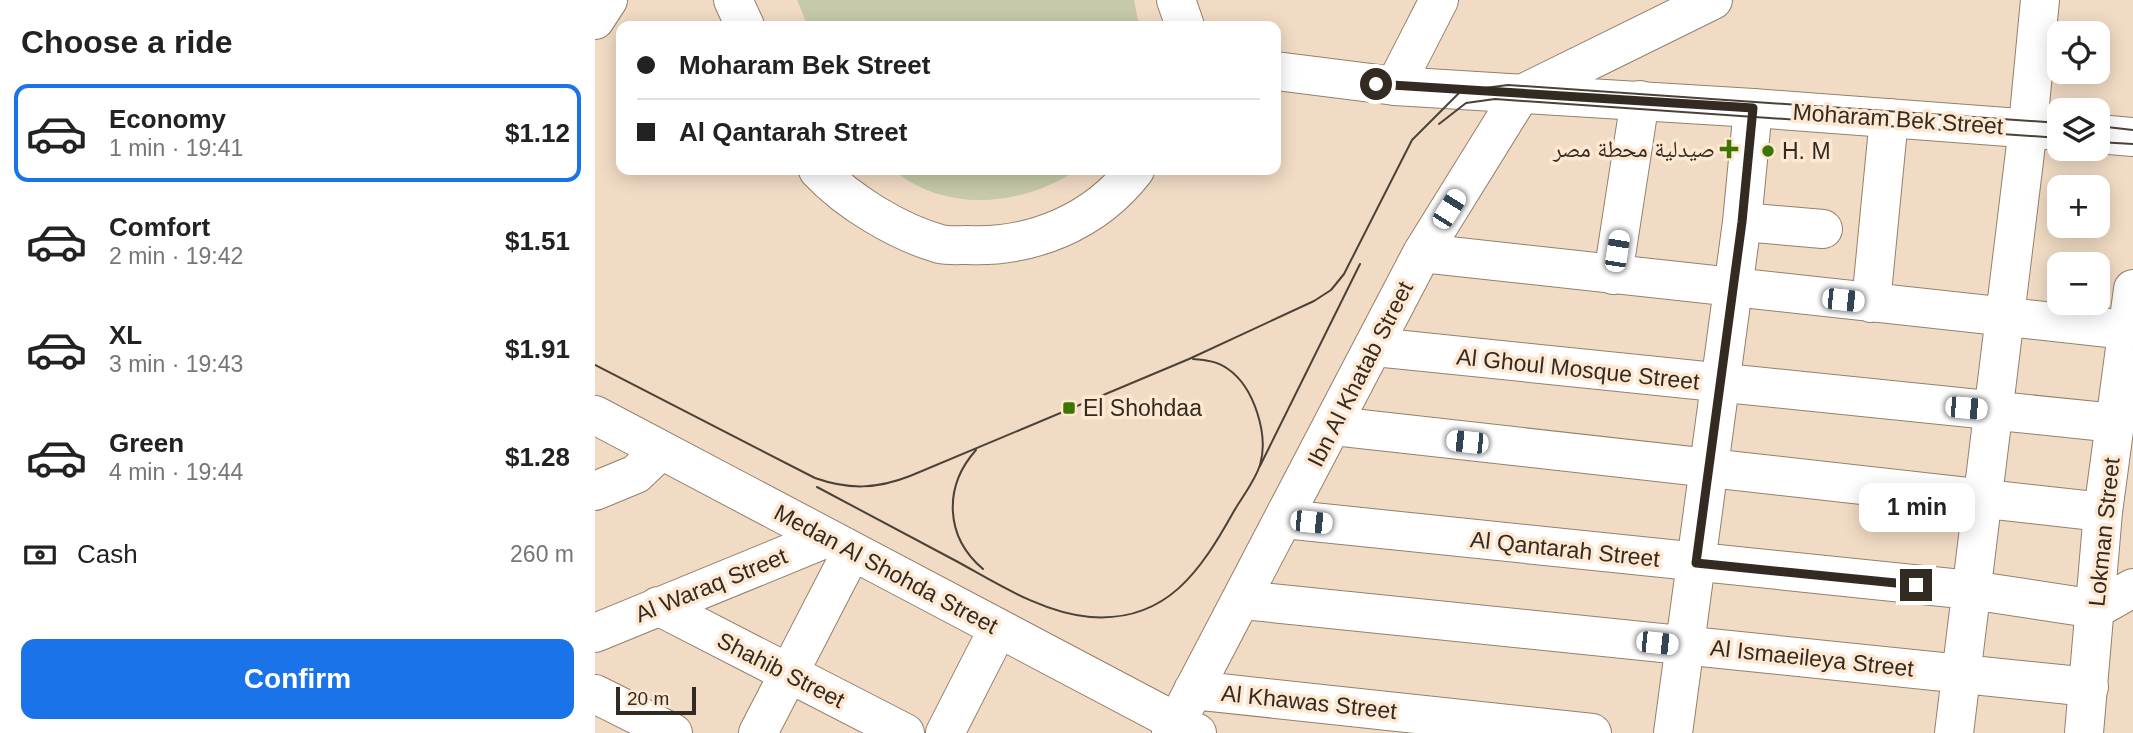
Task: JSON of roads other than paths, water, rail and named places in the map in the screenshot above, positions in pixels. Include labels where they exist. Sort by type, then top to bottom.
[{"type":"street","points":[[595,20],[608,0]]},
{"type":"street","points":[[733,0],[743,21]]},
{"type":"street","points":[[1176,0],[1183,21]]},
{"type":"street","points":[[1395,86],[1439,0]]},
{"type":"street","points":[[1520,95],[1713,0]]},
{"type":"street","points":[[1954,733],[2005,317],[2044,130],[2040,0]]},
{"type":"street","name":"Moharam Bek Street","points":[[1281,72],[1395,86],[1640,100],[2044,130]]},
{"type":"street","name":"Ibn Al Khatab Street","points":[[1181,730],[1193,690],[1243,600],[1422,253],[1520,95]]},
{"type":"street","points":[[1613,275],[1640,100]]},
{"type":"street","points":[[1673,733],[1742,222],[1753,108]]},
{"type":"street","points":[[1871,303],[1889,118]]},
{"type":"street","points":[[2110,135],[2133,137]]},
{"type":"street","points":[[823,175],[857,206],[941,244],[1001,247],[1066,228],[1117,193],[1131,175]]},
{"type":"street","points":[[1742,222],[1823,229]]},
{"type":"street","points":[[1422,253],[2127,330]]},
{"type":"street","name":"Lokman Street","points":[[2084,733],[2089,687],[2121,601],[2103,512],[2120,442],[2127,330],[2133,289]]},
{"type":"street","name":"Al Ghoul Mosque Street","points":[[1375,347],[1993,410],[2120,442]]},
{"type":"street","name":"Medan Al Shohda Street","points":[[595,415],[998,629],[1181,730]]},
{"type":"street","points":[[1334,426],[2103,512]]},
{"type":"street","points":[[595,491],[636,474],[661,450]]},
{"type":"street","name":"Al Qantarah Street","points":[[1284,519],[1971,590],[2121,601]]},
{"type":"street","points":[[758,733],[788,675],[839,544]]},
{"type":"street","name":"Al Waraq Street","points":[[595,634],[659,606],[839,544]]},
{"type":"street","name":"Al Ismaeileya Street","points":[[1243,600],[2089,687]]},
{"type":"street","name":"Shahib Street","points":[[659,606],[788,675],[905,733]]},
{"type":"street","points":[[945,733],[998,629]]},
{"type":"street","name":"Al Khawas Street","points":[[1193,690],[1592,733]]},
{"type":"street","points":[[595,695],[673,733]]},
{"type":"tram line","points":[[595,365],[815,478],[840,485],[874,486],[910,476],[1189,359],[1314,301],[1331,290],[1344,274],[1412,140],[1461,91],[1508,85],[2047,122]]},
{"type":"tram line","points":[[1439,124],[1466,103],[1495,99],[2047,137]]},
{"type":"tram line","points":[[2110,127],[2133,130]]},
{"type":"tram line","points":[[2110,143],[2133,144]]},
{"type":"tram line","points":[[1260,466],[1360,264]]},
{"type":"tram line","points":[[817,487],[1038,604],[1090,617],[1117,617],[1140,611],[1161,602],[1194,572],[1252,483],[1260,465],[1261,426],[1245,387],[1224,366],[1193,359]]},
{"type":"tram line","points":[[976,450],[965,464],[958,480],[953,511],[961,542],[983,569]]},
{"type":"place","name":"صيدلية محطة مصر","points":[[1729,149]]},
{"type":"place","name":"H. M","points":[[1768,151]]},
{"type":"place","name":"El Shohdaa","points":[[1069,408]]}]
